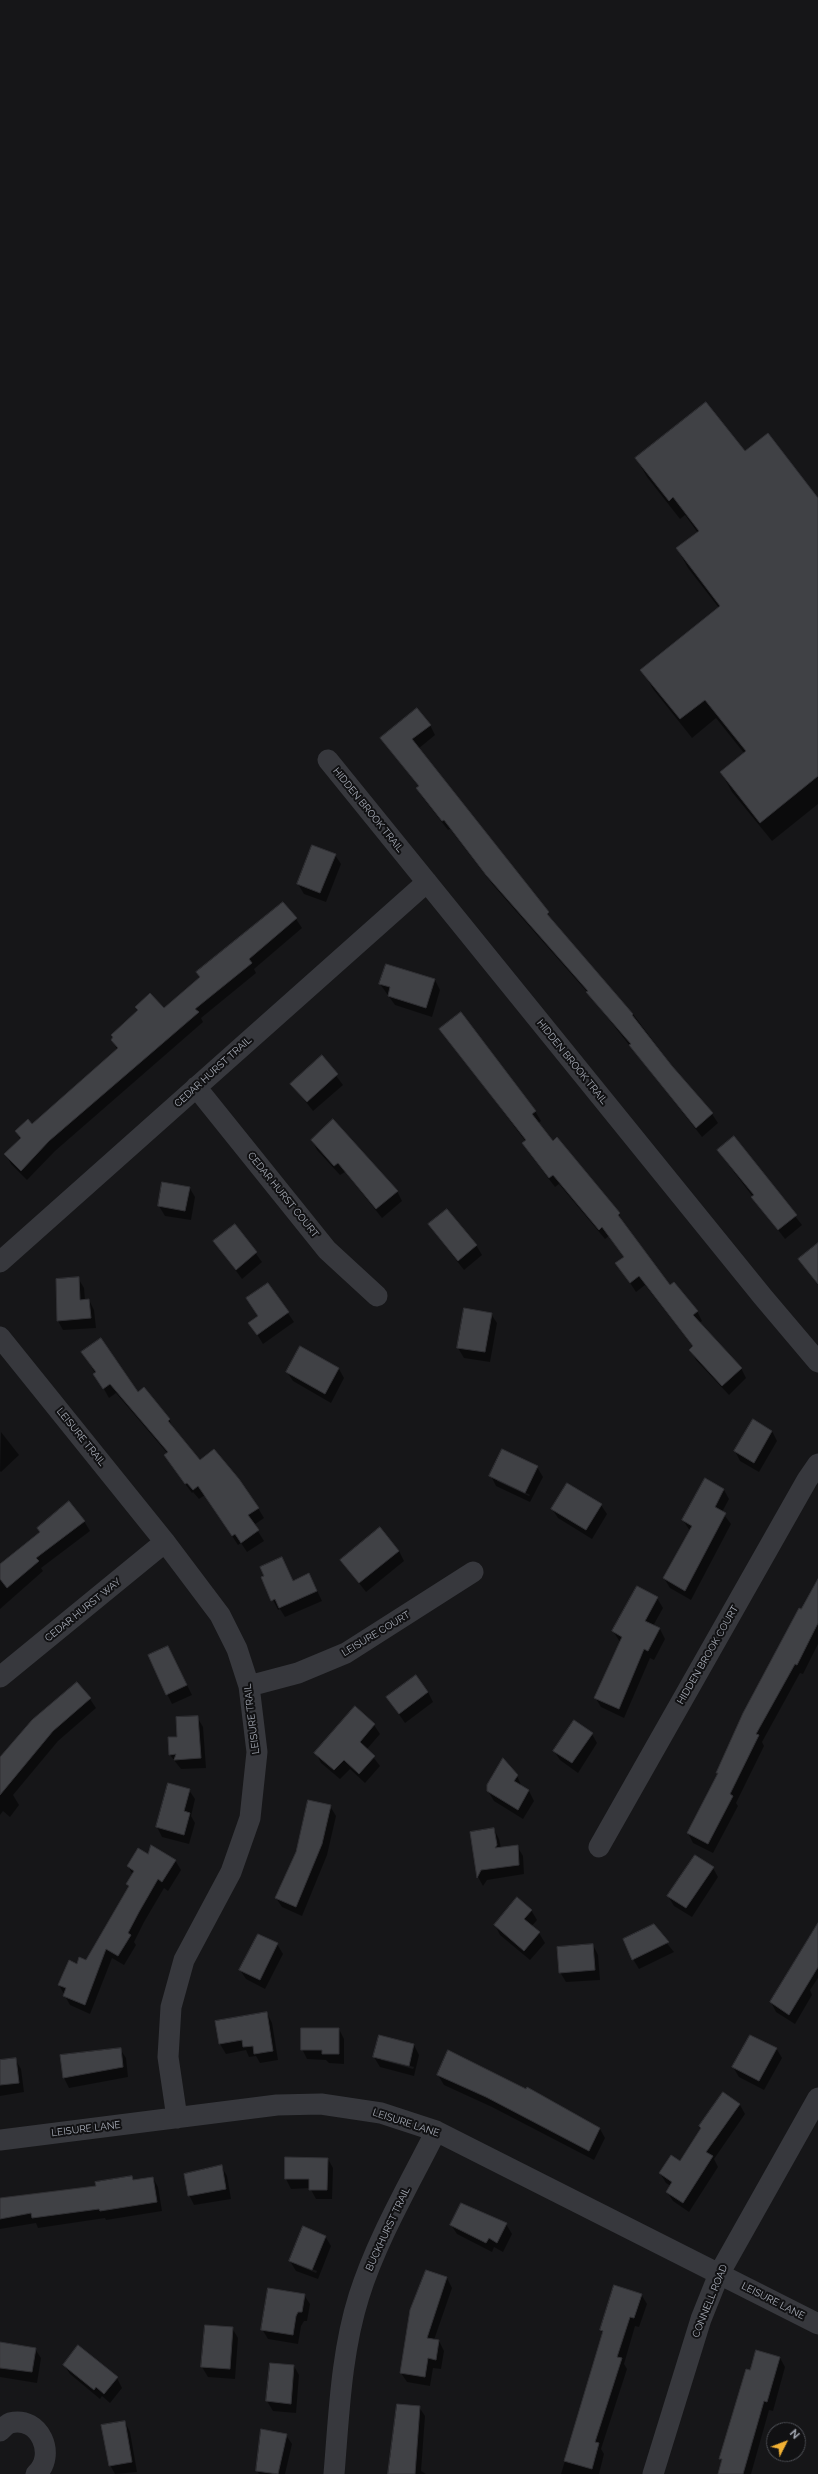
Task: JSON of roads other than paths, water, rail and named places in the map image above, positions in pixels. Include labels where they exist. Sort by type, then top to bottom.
[{"type":"street","name":"HIDDEN BROOK TRAIL","points":[[328,760],[763,1297],[818,1362]]},
{"type":"street","name":"CEDAR HURST TRAIL","points":[[0,1262],[427,882]]},
{"type":"street","name":"CEDAR HURST COURT","points":[[196,1087],[328,1250],[377,1296]]},
{"type":"street","name":"LEISURE TRAIL","points":[[0,1337],[165,1542],[220,1615],[237,1649],[249,1686],[257,1752],[250,1818],[231,1872],[184,1960],[171,2007],[168,2057],[177,2118]]},
{"type":"street","name":"HIDDEN BROOK COURT","points":[[599,1847],[807,1480],[818,1464]]},
{"type":"street","name":"CEDAR HURST WAY","points":[[0,1677],[165,1542]]},
{"type":"street","name":"LEISURE COURT","points":[[249,1686],[298,1673],[346,1653],[473,1572]]},
{"type":"street","name":"CONNELL ROAD","points":[[653,2474],[701,2319],[719,2274],[818,2098]]},
{"type":"street","name":"LEISURE LANE","points":[[0,2140],[277,2105],[321,2104],[381,2113],[436,2131],[818,2324]]},
{"type":"street","name":"BUCKHURST TRAIL","points":[[334,2474],[345,2358],[358,2297],[377,2248],[436,2131]]},
{"type":"street","points":[[0,2431],[10,2423],[22,2424],[34,2428],[42,2438],[47,2450],[46,2460],[36,2474]]}]
